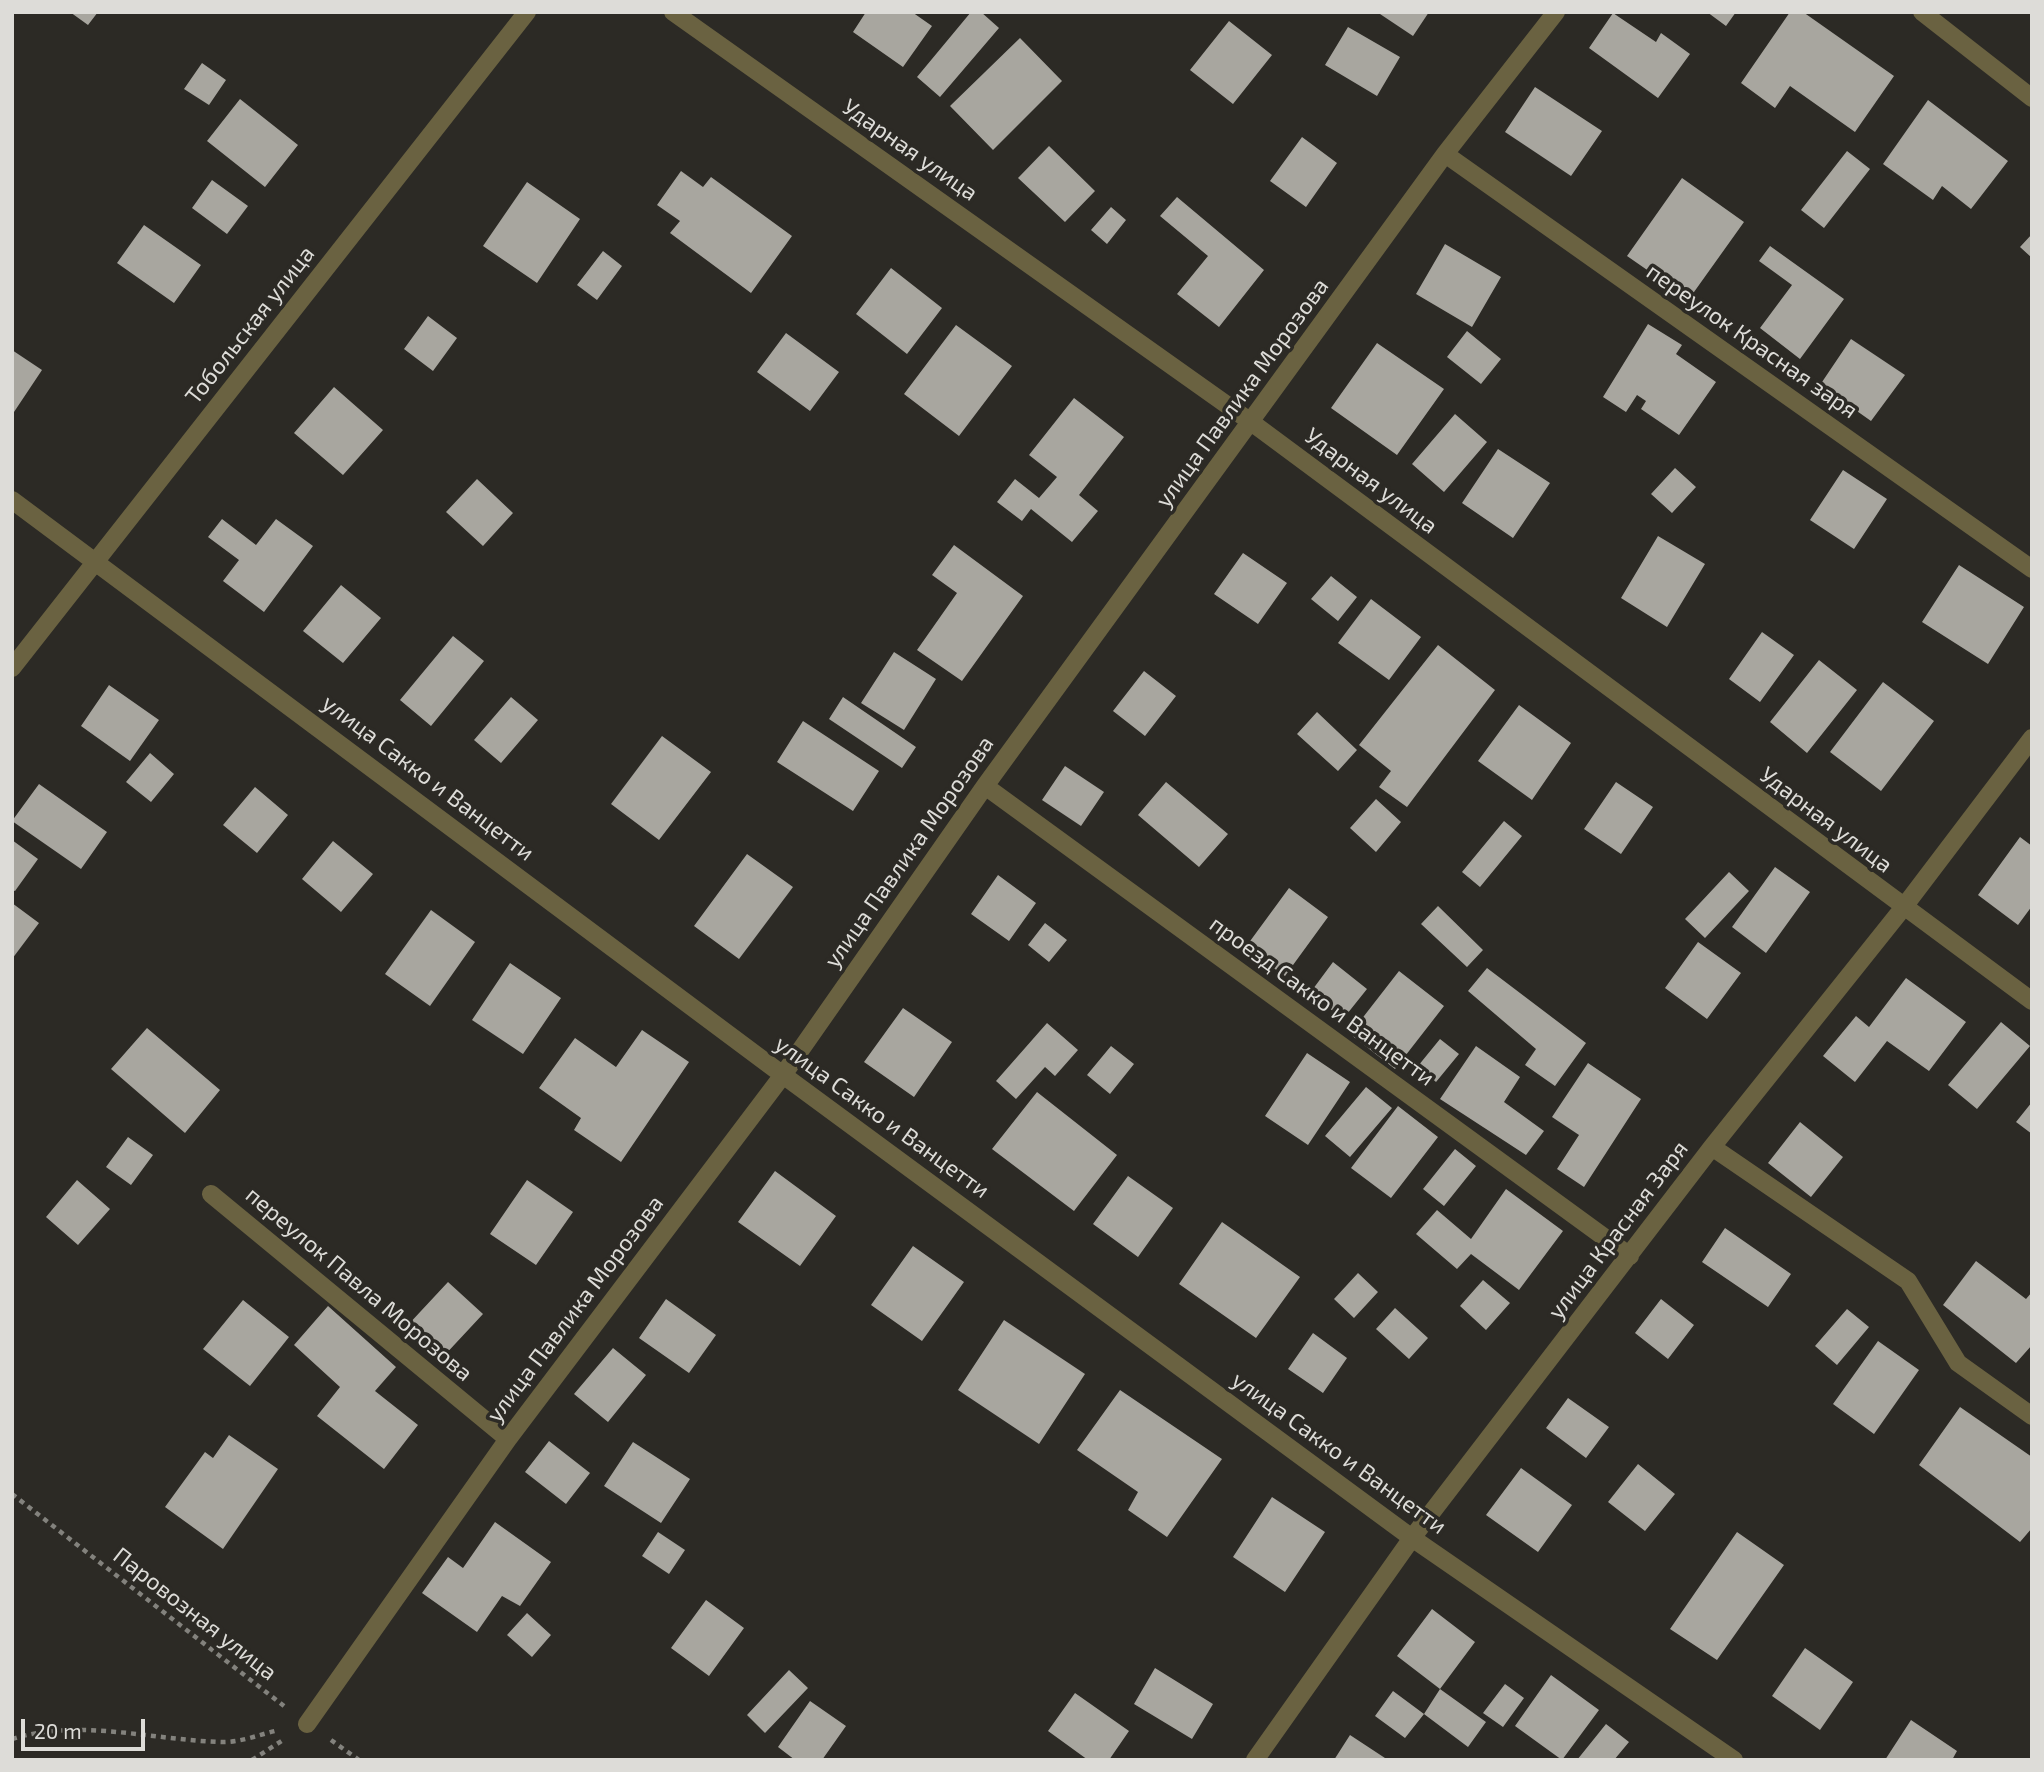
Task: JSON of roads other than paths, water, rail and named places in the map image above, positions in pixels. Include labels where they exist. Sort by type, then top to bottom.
[{"type":"street","name":"Тобольская улица","points":[[12,668],[527,12]]},
{"type":"street","name":"Ударная улица","points":[[673,12],[1251,422],[1903,908],[2032,1001]]},
{"type":"street","name":"улица Павлика Морозова","points":[[307,1724],[508,1439],[783,1075],[985,786],[1445,154],[1556,12]]},
{"type":"street","points":[[1922,12],[2032,98]]},
{"type":"street","name":"переулок Красная заря","points":[[1445,154],[2032,569]]},
{"type":"street","name":"улица Сакко и Ванцетти","points":[[12,499],[783,1075],[1412,1538],[1734,1760]]},
{"type":"street","name":"улица Красная Заря","points":[[1255,1760],[1412,1538],[1712,1147],[1903,908],[2032,738]]},
{"type":"street","name":"проезд Сакко и Ванцетти","points":[[985,786],[1630,1256]]},
{"type":"street","points":[[1712,1147],[1908,1281],[1958,1363],[2032,1416]]},
{"type":"street","name":"переулок Павла Морозова","points":[[211,1194],[508,1439]]}]
